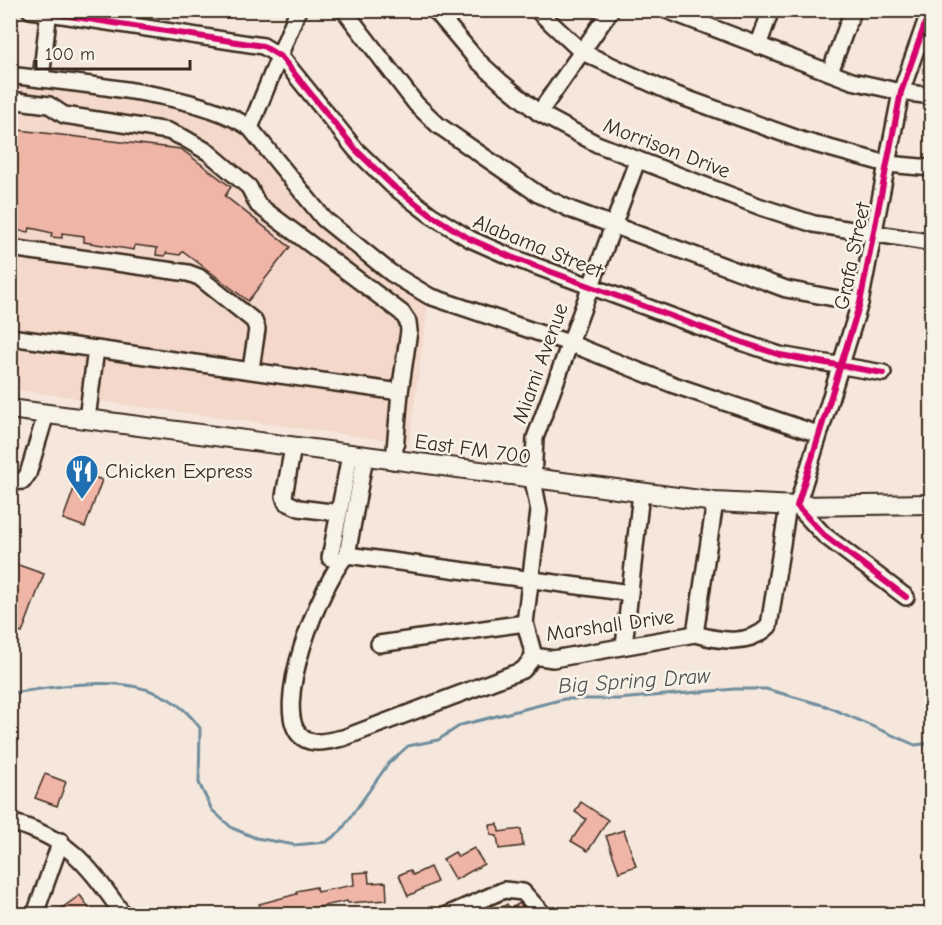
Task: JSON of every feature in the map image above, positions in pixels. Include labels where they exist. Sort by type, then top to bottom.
[{"type":"main road","name":"East FM 700","points":[[10,409],[533,480],[715,502],[792,506],[932,504]]},
{"type":"street","name":"Alabama Street","points":[[30,10],[263,46],[280,57],[356,150],[393,186],[431,215],[470,238],[511,257],[780,355],[883,373]]},
{"type":"street","points":[[250,128],[298,10]]},
{"type":"street","points":[[344,10],[416,104],[438,125],[538,194],[613,226],[786,289],[860,303]]},
{"type":"street","name":"Morrison Drive","points":[[435,10],[477,60],[539,113],[566,129],[637,161],[814,224],[928,242]]},
{"type":"street","points":[[537,10],[582,52],[674,94],[804,141],[887,164],[932,168]]},
{"type":"street","points":[[539,113],[611,10]]},
{"type":"street","points":[[666,10],[685,14],[758,46],[830,72],[901,92],[932,96]]},
{"type":"street","points":[[758,46],[771,10]]},
{"type":"street","points":[[830,72],[853,10]]},
{"type":"street","name":"Grafa Street","points":[[792,506],[842,366],[860,303],[901,92],[930,10]]},
{"type":"street","points":[[41,79],[49,12]]},
{"type":"street","points":[[10,75],[167,98],[239,120],[250,128],[324,219],[401,280],[429,296],[569,343],[674,385],[818,434]]},
{"type":"street","points":[[10,100],[49,105],[64,115],[168,131],[208,152],[249,187],[258,205],[402,313],[408,322],[409,332],[400,392],[394,461]]},
{"type":"street","name":"Miami Avenue","points":[[525,623],[539,511],[533,480],[535,438],[637,161]]},
{"type":"street","points":[[10,248],[188,273],[199,277],[254,321],[257,329],[251,369]]},
{"type":"street","points":[[10,337],[251,369],[400,392]]},
{"type":"street","points":[[87,419],[96,349]]},
{"type":"street","points":[[10,482],[23,481],[28,474],[46,414]]},
{"type":"street","points":[[293,447],[284,496],[286,502],[299,508],[339,513]]},
{"type":"street","points":[[330,558],[339,513],[357,456]]},
{"type":"street","points":[[357,456],[347,555],[331,579],[317,610],[290,699],[291,720],[303,738],[314,742],[343,738],[523,670],[534,656]]},
{"type":"street","points":[[624,646],[641,493]]},
{"type":"street","points":[[695,634],[715,502]]},
{"type":"street","points":[[792,506],[825,535],[906,597]]},
{"type":"street","name":"Marshall Drive","points":[[379,644],[525,623],[534,656],[553,659],[695,634],[715,639],[741,640],[760,635],[769,626],[792,506]]},
{"type":"street","points":[[347,555],[630,592]]},
{"type":"street","points":[[10,822],[30,827],[61,841],[90,868],[123,915]]},
{"type":"street","points":[[35,915],[61,841]]},
{"type":"street","points":[[449,915],[504,890],[523,892],[543,915]]},
{"type":"shaded area","points":[[10,78],[167,102],[240,126],[320,219],[429,298],[409,443],[11,389]]},
{"type":"building","points":[[10,129],[181,149],[231,187],[225,196],[290,247],[248,301],[183,251],[180,255],[166,253],[165,256],[156,255],[157,248],[135,245],[134,250],[84,242],[84,236],[62,233],[62,238],[51,237],[52,233],[30,228],[29,232],[13,230],[10,226]]},
{"type":"building","name":"Chicken Express","points":[[80,472],[102,480],[85,527],[63,519]]},
{"type":"building","points":[[10,562],[44,574],[22,633],[10,629]]},
{"type":"building","points":[[45,774],[66,782],[57,806],[35,798]]},
{"type":"building","points":[[581,802],[608,820],[588,851],[571,841],[586,819],[575,812]]},
{"type":"building","points":[[498,824],[499,832],[521,829],[523,846],[499,849],[497,836],[491,835],[490,825]]},
{"type":"building","points":[[624,830],[636,866],[619,872],[606,836]]},
{"type":"building","points":[[474,848],[484,864],[455,880],[443,859],[455,852],[458,857]]},
{"type":"building","points":[[430,867],[437,882],[408,896],[399,875],[410,870],[413,875]]},
{"type":"building","points":[[368,872],[369,883],[386,882],[387,900],[348,903],[347,901],[280,915],[263,915],[259,904],[316,887],[317,892],[354,885],[353,873]]},
{"type":"building","points":[[80,895],[94,915],[66,915],[62,908]]},
{"type":"building","points":[[520,903],[527,915],[490,915],[507,904],[510,909]]},
{"type":"waterway","name":"Big Spring Draw","points":[[10,693],[61,686],[113,684],[138,687],[161,695],[182,708],[200,728],[199,783],[212,810],[232,828],[256,838],[295,845],[326,842],[340,832],[388,764],[408,746],[438,740],[461,725],[564,699],[618,699],[735,689],[766,689],[826,706],[915,745],[932,743]]},
{"type":"cycle path","points":[[30,10],[263,46],[281,57],[356,150],[393,186],[431,215],[470,239],[511,257],[780,355],[883,373]]},
{"type":"cycle path","points":[[906,597],[824,535],[797,506],[860,303],[901,92],[930,10]]},
{"type":"place","name":"Chicken Express","points":[[82,500]]}]
